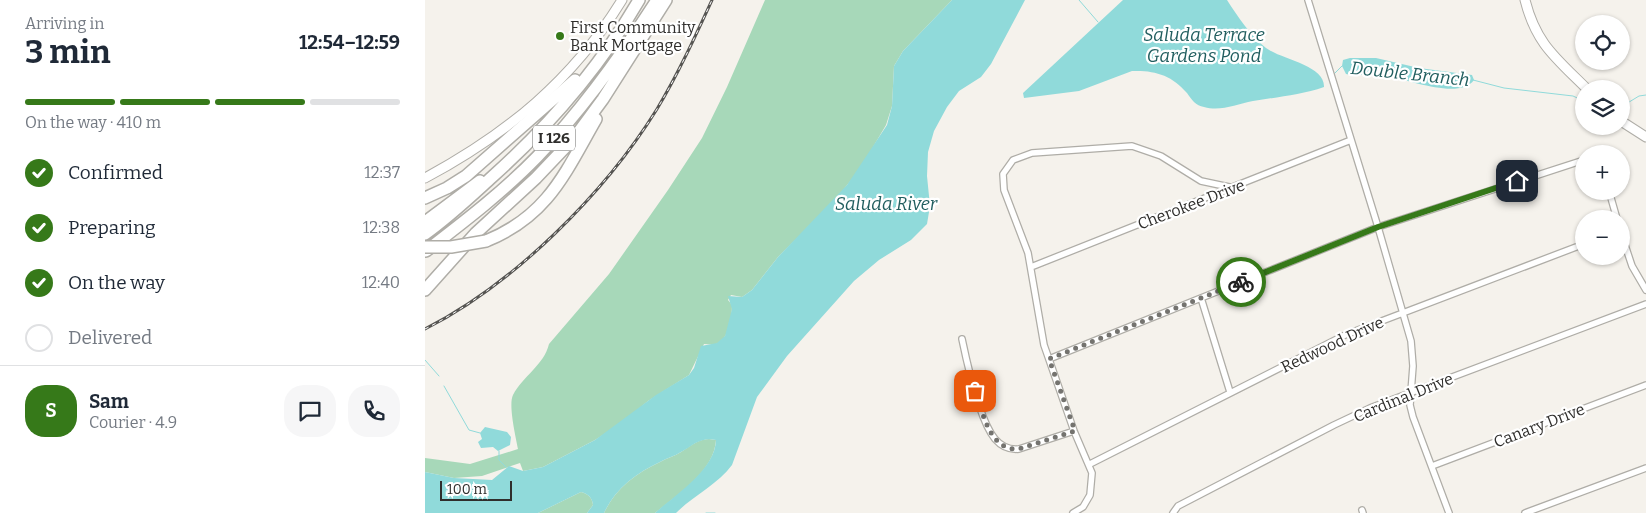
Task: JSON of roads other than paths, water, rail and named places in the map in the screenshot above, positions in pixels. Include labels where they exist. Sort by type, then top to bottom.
[{"type":"highway","name":"I 126","points":[[425,234],[462,204],[543,129],[595,66],[639,0]]},
{"type":"highway","name":"I 126","points":[[425,252],[480,210],[536,158],[570,121],[614,65],[657,0]]},
{"type":"highway","points":[[425,247],[451,248],[486,241],[521,223],[547,199],[666,0]]},
{"type":"highway","points":[[425,198],[456,183],[485,160],[568,88],[620,31]]},
{"type":"highway","points":[[425,290],[476,233],[565,148],[590,118],[641,43]]},
{"type":"highway","points":[[425,222],[477,182],[493,176]]},
{"type":"street","points":[[425,178],[498,134],[546,94],[585,52],[621,0]]},
{"type":"street","points":[[1308,0],[1378,227],[1413,354],[1410,393],[1413,417],[1449,513]]},
{"type":"street","points":[[1525,0],[1531,24],[1540,40],[1578,80]]},
{"type":"street","points":[[1630,127],[1646,137]]},
{"type":"street","name":"Cherokee Drive","points":[[1031,267],[1351,140]]},
{"type":"street","points":[[1073,513],[1083,507],[1090,495],[1093,480],[1090,464],[1075,431],[1040,329],[1031,267],[1024,238],[1002,182],[1007,167],[1022,156],[1133,146],[1161,156],[1201,181],[1234,188]]},
{"type":"street","points":[[1049,359],[1378,227],[1575,163]]},
{"type":"street","name":"Redwood Drive","points":[[1090,464],[1345,335],[1575,247]]},
{"type":"street","points":[[1630,260],[1646,290]]},
{"type":"street","points":[[1201,298],[1230,392]]},
{"type":"street","name":"Cardinal Drive","points":[[1173,513],[1178,506],[1334,425],[1410,393],[1646,304]]},
{"type":"street","points":[[962,339],[975,391],[990,431],[999,443],[1009,449],[1019,449],[1075,431]]},
{"type":"street","name":"Canary Drive","points":[[1432,466],[1646,384]]},
{"type":"street","points":[[1525,513],[1646,468]]},
{"type":"water","name":"Saluda River","points":[[952,0],[1025,0],[991,64],[981,77],[959,91],[947,107],[934,131],[928,152],[927,176],[930,206],[927,224],[911,240],[879,260],[854,281],[787,356],[757,397],[732,465],[726,472],[676,513],[655,513],[702,472],[714,451],[716,440],[710,439],[697,442],[651,466],[635,477],[620,489],[604,513],[587,513],[593,505],[592,500],[581,492],[538,513],[425,513],[425,472],[454,478],[492,480],[509,466],[523,471],[543,467],[595,440],[656,395],[689,375],[694,368],[701,346],[717,343],[725,336],[732,309],[728,296],[742,297],[752,290],[778,257],[847,185],[887,125],[892,106],[894,66],[903,51]]},
{"type":"water","name":"Saluda Terrace Gardens Pond","points":[[1123,0],[1227,0],[1245,26],[1260,43],[1273,52],[1318,73],[1324,87],[1298,94],[1216,109],[1196,104],[1181,87],[1169,78],[1148,71],[1132,71],[1079,91],[1024,98],[1023,93]]},
{"type":"water","points":[[1350,58],[1376,58],[1419,68],[1472,75],[1474,80],[1467,86],[1447,89],[1391,77],[1351,75],[1346,74],[1342,66],[1343,60]]},
{"type":"water","points":[[485,427],[507,432],[511,437],[510,445],[498,451],[493,447],[481,448],[478,442],[482,439],[480,433]]},
{"type":"waterway","name":"Double Branch","points":[[1079,0],[1098,22]]},
{"type":"waterway","name":"Double Branch","points":[[1334,74],[1342,66]]},
{"type":"waterway","name":"Double Branch","points":[[1473,80],[1504,88],[1575,97]]},
{"type":"waterway","name":"Double Branch","points":[[1630,102],[1639,96],[1646,95]]},
{"type":"waterway","points":[[425,360],[439,376]]},
{"type":"waterway","points":[[444,386],[469,430],[480,433]]},
{"type":"waterway","points":[[499,451],[499,460],[506,467]]},
{"type":"waterway","points":[[706,513],[715,513]]},
{"type":"railway","points":[[425,329],[458,310],[524,262],[584,204],[636,141],[657,109],[693,42],[712,0]]},
{"type":"place","name":"First Community Bank Mortgage","points":[[560,36]]}]
